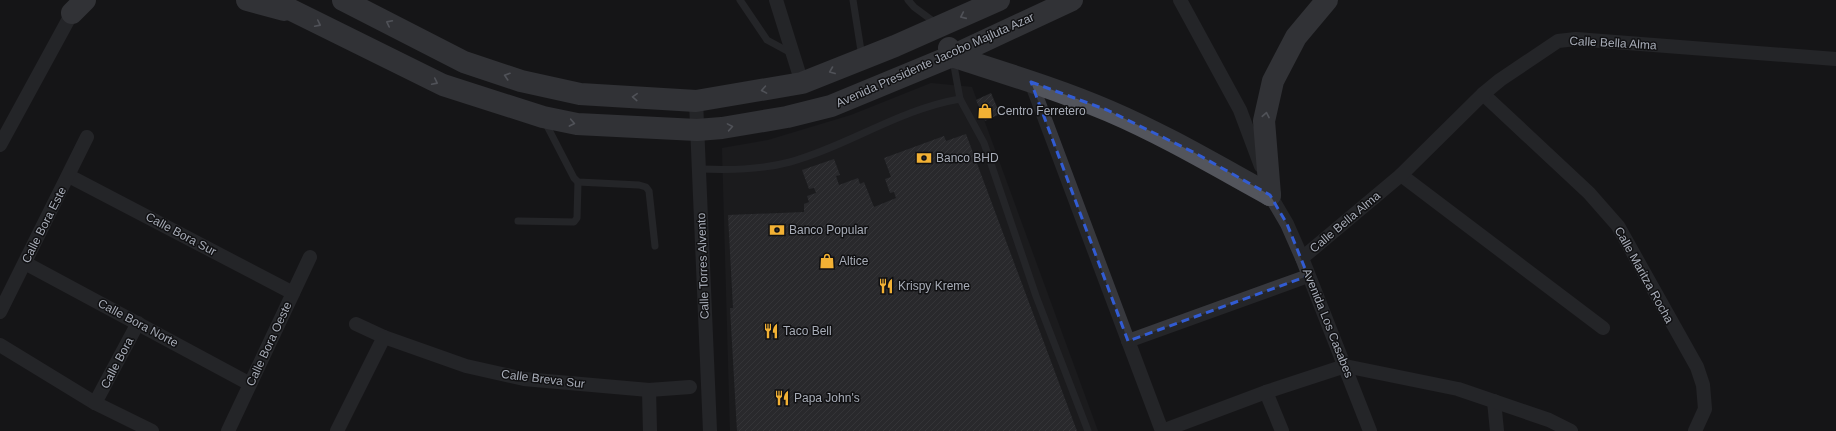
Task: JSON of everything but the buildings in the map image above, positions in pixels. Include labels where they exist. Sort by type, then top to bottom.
[{"type":"main road","points":[[247,0],[297,14]]},
{"type":"main road","name":"Avenida Presidente Jacobo Majluta Azar","points":[[271,0],[443,86],[543,116],[577,124],[697,130],[722,128],[787,117],[831,106],[952,56],[1072,0]]},
{"type":"main road","points":[[343,0],[464,62],[521,81],[580,94],[696,100],[802,83],[999,0]]},
{"type":"main road","points":[[1270,195],[1264,121],[1273,81],[1296,37],[1327,0]]},
{"type":"main road","points":[[940,26],[952,56],[1031,82],[1107,110],[1144,127],[1270,195]]},
{"type":"street","points":[[776,0],[802,83]]},
{"type":"street","name":"Avenida Los Casabes","points":[[1180,0],[1240,110],[1253,142],[1270,195],[1287,224],[1302,258],[1370,431]]},
{"type":"street","points":[[0,144],[77,4]]},
{"type":"street","name":"Calle Bella Alma","points":[[1302,258],[1401,175],[1483,94],[1538,52],[1558,41],[1576,39],[1836,59]]},
{"type":"street","points":[[1031,82],[1162,431],[1266,392],[1345,366],[1458,389],[1549,420],[1571,431]]},
{"type":"street","name":"Calle Maritza Rocha","points":[[1483,94],[1589,193],[1618,226],[1697,367],[1702,385],[1705,409],[1695,431]]},
{"type":"street","name":"Calle Torres Alvento","points":[[696,100],[710,431]]},
{"type":"street","name":"Calle Bora Este","points":[[0,312],[69,176],[87,137]]},
{"type":"street","points":[[1401,175],[1603,328]]},
{"type":"street","name":"Calle Bora Sur","points":[[69,176],[293,293]]},
{"type":"street","name":"Calle Bora Oeste","points":[[228,431],[310,257]]},
{"type":"street","name":"Calle Bora Norte","points":[[25,263],[250,384]]},
{"type":"street","points":[[1128,341],[1308,276]]},
{"type":"street","name":"Calle Bora","points":[[95,403],[138,323]]},
{"type":"street","name":"Calle Breva Sur","points":[[356,324],[384,337],[466,366],[524,379],[649,390],[690,387]]},
{"type":"street","points":[[340,430],[384,337]]},
{"type":"street","points":[[0,345],[95,403],[152,431]]},
{"type":"street","points":[[649,390],[650,431]]},
{"type":"street","points":[[1266,392],[1282,431]]},
{"type":"street","points":[[1494,401],[1497,431]]},
{"type":"lane","points":[[740,0],[767,40],[793,54]]},
{"type":"lane","points":[[853,0],[862,59]]},
{"type":"lane","points":[[908,0],[914,7],[940,26]]},
{"type":"lane","points":[[952,56],[960,99],[984,143],[1036,296],[1088,431]]},
{"type":"lane","points":[[699,169],[735,170],[790,162],[920,109],[960,99]]},
{"type":"lane","points":[[543,116],[574,178],[578,182],[639,185],[646,187],[649,191],[655,246]]},
{"type":"lane","points":[[518,221],[574,222],[577,218],[578,182]]},
{"type":"highlighted area","points":[[1031,82],[1107,110],[1195,153],[1270,195],[1287,224],[1308,276],[1128,341]]},
{"type":"shaded area","points":[[931,83],[972,87],[1098,431],[730,431],[722,148],[768,140],[851,115]]},
{"type":"place","name":"Centro Ferretero","points":[[985,111]]},
{"type":"place","name":"Banco BHD","points":[[924,158]]},
{"type":"place","name":"Banco Popular","points":[[777,230]]},
{"type":"place","name":"Altice","points":[[827,261]]},
{"type":"place","name":"Krispy Kreme","points":[[886,286]]},
{"type":"place","name":"Taco Bell","points":[[771,331]]},
{"type":"place","name":"Papa John's","points":[[782,398]]}]
